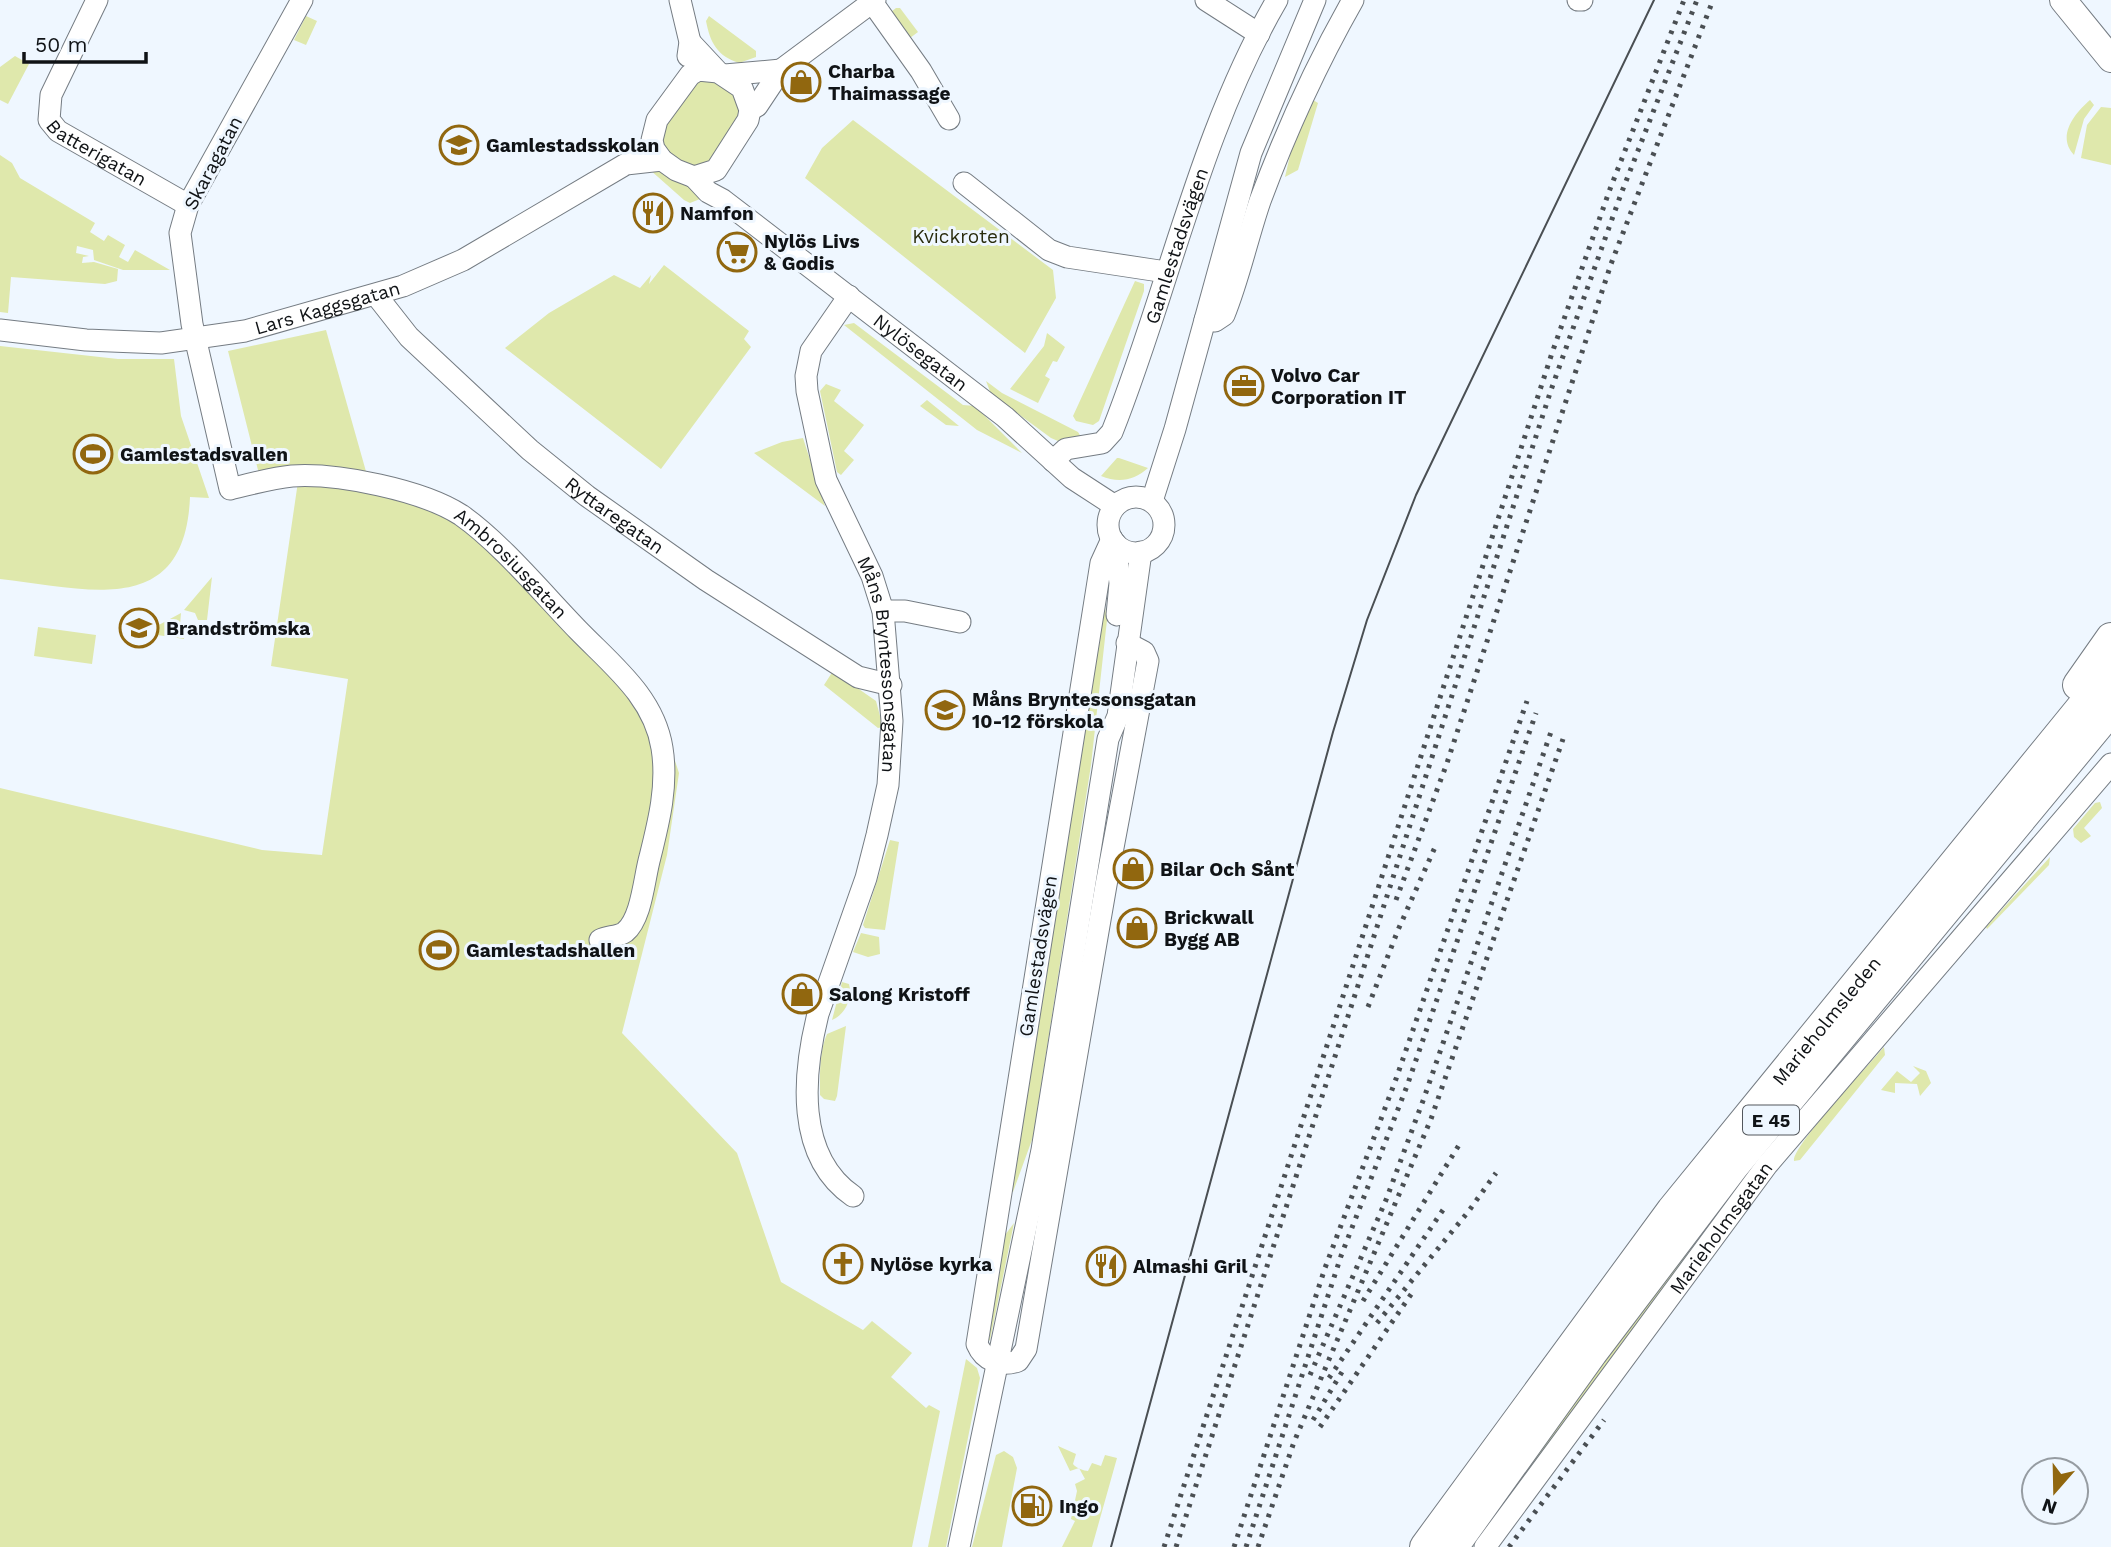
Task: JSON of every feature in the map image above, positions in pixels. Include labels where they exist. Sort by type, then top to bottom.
[{"type":"highway","points":[[2045,751],[2062,710],[2111,639]]},
{"type":"highway","name":"Marieholmsleden","points":[[1425,1547],[1672,1210],[2111,671]]},
{"type":"highway","name":"Marieholmsleden","points":[[1453,1547],[1592,1353],[1733,1167],[2111,710]]},
{"type":"main road","points":[[2063,0],[2111,59]]},
{"type":"street","name":"Batterigatan","points":[[97,0],[51,95],[49,120],[58,131],[188,205]]},
{"type":"street","name":"Skaragatan","points":[[196,341],[180,233],[188,205],[302,0]]},
{"type":"street","points":[[680,0],[690,42],[686,80]]},
{"type":"street","points":[[1206,0],[1258,34]]},
{"type":"street","name":"Gamlestadsvägen","points":[[1053,461],[1066,449],[1102,443],[1109,437],[1211,147],[1258,34],[1278,0]]},
{"type":"street","points":[[1152,501],[1205,320],[1230,222],[1265,117],[1315,0]]},
{"type":"street","points":[[1283,77],[1331,0]]},
{"type":"street","points":[[1205,320],[1215,321],[1224,315],[1259,204],[1290,126],[1316,64],[1353,0]]},
{"type":"street","points":[[750,110],[757,106],[781,70],[873,1],[921,71],[948,120]]},
{"type":"street","points":[[690,42],[722,73],[742,88],[750,110],[748,120],[719,166],[694,177],[676,170],[662,160],[654,149],[652,130],[686,80],[698,70],[722,73],[781,70]]},
{"type":"street","points":[[1265,117],[1290,126]]},
{"type":"street","name":"Lars Kaggsgatan","points":[[0,330],[86,340],[161,343],[196,341],[245,331],[376,295],[464,260],[626,164],[652,130]]},
{"type":"street","name":"Lars Kaggsgatan","points":[[626,164],[662,160]]},
{"type":"street","points":[[719,166],[723,200]]},
{"type":"street","name":"Nylösegatan","points":[[694,177],[708,192],[723,200],[1005,417],[1072,478],[1115,506]]},
{"type":"street","points":[[964,183],[1049,250],[1067,257],[1166,272]]},
{"type":"street","name":"Ryttaregatan","points":[[376,295],[409,337],[530,450],[624,524],[858,677],[891,685]]},
{"type":"street","name":"Måns Bryntessonsgatan","points":[[849,296],[811,351],[806,376],[807,391],[826,480],[872,576],[883,611],[892,721],[888,785],[877,835],[866,878],[818,1014],[808,1070],[808,1108],[815,1147],[832,1179],[853,1196]]},
{"type":"street","name":"Ambrosiusgatan","points":[[196,341],[230,489],[292,476],[327,477],[416,496],[440,505],[461,516],[490,541],[646,702],[662,746],[665,777],[661,812],[634,920],[618,936],[600,940]]},
{"type":"street","points":[[1132,496],[1152,501],[1163,514],[1164,532],[1154,547],[1141,552],[1127,551],[1114,541],[1108,525],[1115,506],[1132,496]]},
{"type":"street","name":"Gamlestadsvägen","points":[[1108,739],[1105,717],[1121,583],[1114,541]]},
{"type":"street","name":"Gamlestadsvägen","points":[[999,1363],[985,1357],[977,1344],[1101,563],[1114,541]]},
{"type":"street","name":"Gamlestadsvägen","points":[[959,1547],[1033,1202],[1108,739],[1118,716],[1141,552]]},
{"type":"street","points":[[883,611],[905,611],[960,622]]},
{"type":"street","points":[[999,1363],[1018,1361],[1026,1349],[1106,885],[1148,661],[1144,652],[1127,643]]},
{"type":"street","name":"Marieholmsgatan","points":[[1485,1547],[1767,1166],[2111,764]]},
{"type":"street","points":[[996,1228],[1033,1202]]},
{"type":"green space","points":[[900,8],[918,32],[910,38],[891,12]]},
{"type":"green space","points":[[306,16],[317,21],[306,45],[294,40]]},
{"type":"green space","points":[[709,16],[756,51],[756,57],[739,63],[720,52],[712,42],[708,29],[706,21]]},
{"type":"green space","points":[[15,56],[29,64],[8,104],[0,100],[0,67]]},
{"type":"green space","points":[[697,80],[729,83],[744,112],[715,161],[692,171],[663,148],[661,129]]},
{"type":"green space","points":[[1313,100],[1318,103],[1298,170],[1285,177],[1291,151]]},
{"type":"green space","points":[[2090,100],[2094,105],[2084,119],[2074,155],[2069,148],[2067,133],[2074,118]]},
{"type":"green space","points":[[2101,107],[2111,108],[2111,165],[2081,158],[2087,125]]},
{"type":"green space","name":"Kvickroten","points":[[853,120],[1053,270],[1056,298],[1025,353],[805,178],[822,148]]},
{"type":"green space","points":[[0,155],[12,163],[20,178],[95,223],[90,232],[104,241],[108,235],[125,245],[119,257],[128,262],[135,250],[170,270],[123,270],[94,260],[93,250],[77,246],[76,253],[89,256],[83,257],[82,263],[94,262],[118,269],[117,281],[105,284],[11,277],[8,313],[0,312]]},
{"type":"green space","points":[[649,169],[668,171],[702,196],[690,203],[684,200]]},
{"type":"green space","points":[[664,265],[749,331],[744,339],[751,347],[661,469],[505,348],[549,313],[614,275],[640,288],[651,275],[649,284]]},
{"type":"green space","points":[[1135,281],[1144,284],[1144,291],[1099,421],[1093,425],[1076,421],[1073,416]]},
{"type":"green space","points":[[854,323],[963,405],[975,406],[1022,453],[977,430],[844,325]]},
{"type":"green space","points":[[326,330],[367,475],[433,489],[463,508],[655,700],[679,773],[667,855],[622,1033],[737,1153],[781,1282],[863,1330],[872,1321],[912,1353],[891,1377],[926,1408],[929,1405],[940,1411],[912,1547],[0,1547],[0,788],[262,850],[322,855],[348,679],[271,666],[300,468],[259,474],[228,351]]},
{"type":"green space","points":[[1047,333],[1065,347],[1045,376],[1050,379],[1038,403],[1010,389],[1044,346]]},
{"type":"green space","name":"Gamlestadsvallen","points":[[0,346],[118,359],[174,359],[181,416],[209,498],[190,497],[184,536],[170,563],[150,580],[125,588],[96,590],[0,579]]},
{"type":"green space","points":[[986,381],[1002,393],[1078,432],[1081,437],[1058,441],[1051,438],[991,394]]},
{"type":"green space","points":[[826,384],[841,390],[834,401],[864,425],[844,451],[854,460],[841,475],[837,472],[820,391]]},
{"type":"green space","points":[[927,400],[959,426],[946,425],[920,406]]},
{"type":"green space","points":[[803,438],[825,506],[754,453],[782,442]]},
{"type":"green space","points":[[1117,458],[1148,468],[1126,480],[1101,476]]},
{"type":"green space","points":[[212,577],[207,620],[198,620],[195,613],[184,610]]},
{"type":"green space","points":[[1104,600],[1107,620],[1091,765],[1033,1137],[1013,1192],[1009,1192]]},
{"type":"green space","points":[[181,613],[180,625],[185,629],[184,639],[144,633]]},
{"type":"green space","points":[[38,627],[96,635],[92,664],[34,656]]},
{"type":"green space","points":[[833,671],[876,701],[883,727],[878,728],[824,685]]},
{"type":"green space","points":[[2100,802],[2102,808],[2084,828],[2091,836],[2081,843],[2074,837],[2073,829],[2095,803]]},
{"type":"green space","points":[[890,840],[899,842],[885,930],[865,928],[863,925]]},
{"type":"green space","points":[[2050,857],[2049,865],[1987,929],[1986,927]]},
{"type":"green space","points":[[861,933],[879,937],[880,954],[868,957],[853,952]]},
{"type":"green space","points":[[842,982],[849,984],[849,1000],[841,1014],[832,1020]]},
{"type":"green space","points":[[846,1026],[837,1096],[835,1101],[824,1099],[820,1095],[820,1080],[824,1041],[827,1034]]},
{"type":"green space","points":[[1884,1047],[1885,1055],[1800,1160],[1794,1161],[1805,1139]]},
{"type":"green space","points":[[1913,1066],[1926,1071],[1931,1083],[1920,1096],[1917,1084],[1895,1083],[1895,1093],[1881,1090],[1897,1071],[1911,1082],[1920,1073]]},
{"type":"green space","points":[[1801,1102],[1804,1106],[1711,1222],[1472,1547],[1468,1547],[1639,1309]]},
{"type":"green space","points":[[1014,1223],[990,1340],[987,1342],[1002,1239]]},
{"type":"green space","points":[[966,1359],[977,1368],[980,1378],[946,1547],[928,1547]]},
{"type":"green space","points":[[1058,1446],[1076,1454],[1073,1464],[1078,1468],[1070,1471]]},
{"type":"green space","points":[[1004,1451],[1013,1457],[1017,1468],[1002,1547],[972,1547],[996,1455]]},
{"type":"green space","points":[[1105,1455],[1117,1458],[1092,1547],[1062,1547],[1075,1521],[1071,1519],[1077,1491],[1075,1484],[1085,1479],[1079,1469],[1088,1471],[1092,1463],[1101,1466]]},
{"type":"tram line","points":[[1111,1547],[1333,732],[1367,620],[1416,495],[1654,0]]},
{"type":"railway","points":[[1164,1547],[1552,353],[1610,189],[1684,0]]},
{"type":"railway","points":[[1176,1547],[1551,390],[1621,194],[1697,0]]},
{"type":"railway","points":[[1396,900],[1447,763],[1611,264],[1713,0]]},
{"type":"railway","points":[[1234,1547],[1325,1268],[1396,1079],[1527,701]]},
{"type":"railway","points":[[1246,1547],[1341,1256],[1407,1086],[1536,713]]},
{"type":"railway","points":[[1310,1375],[1386,1200],[1552,729]]},
{"type":"railway","points":[[1258,1547],[1294,1442],[1431,1119],[1563,739]]},
{"type":"railway","points":[[1368,1007],[1398,930],[1436,845]]},
{"type":"railway","points":[[1363,1301],[1459,1145]]},
{"type":"railway","points":[[1377,1323],[1468,1212],[1496,1173]]},
{"type":"railway","points":[[1329,1378],[1445,1207]]},
{"type":"railway","points":[[1320,1427],[1412,1293]]},
{"type":"railway","points":[[1313,1420],[1342,1372]]},
{"type":"railway","points":[[1509,1547],[1604,1420]]},
{"type":"place","name":"Charba Thaimassage","points":[[801,82]]},
{"type":"place","name":"Gamlestadsskolan","points":[[459,145]]},
{"type":"place","name":"Namfon","points":[[653,213]]},
{"type":"place","name":"Nylös Livs & Godis","points":[[737,252]]},
{"type":"place","name":"Volvo Car Corporation IT","points":[[1244,386]]},
{"type":"place","name":"Gamlestadsvallen","points":[[93,454]]},
{"type":"place","name":"Brandströmska","points":[[139,628]]},
{"type":"place","name":"Måns Bryntessonsgatan 10-12 förskola","points":[[945,710]]},
{"type":"place","name":"Bilar Och Sånt","points":[[1133,869]]},
{"type":"place","name":"Brickwall Bygg AB","points":[[1137,928]]},
{"type":"place","name":"Gamlestadshallen","points":[[439,950]]},
{"type":"place","name":"Salong Kristoff","points":[[802,994]]},
{"type":"place","name":"Nylöse kyrka","points":[[843,1264]]},
{"type":"place","name":"Almashi Gril","points":[[1106,1266]]},
{"type":"place","name":"Ingo","points":[[1032,1506]]}]
